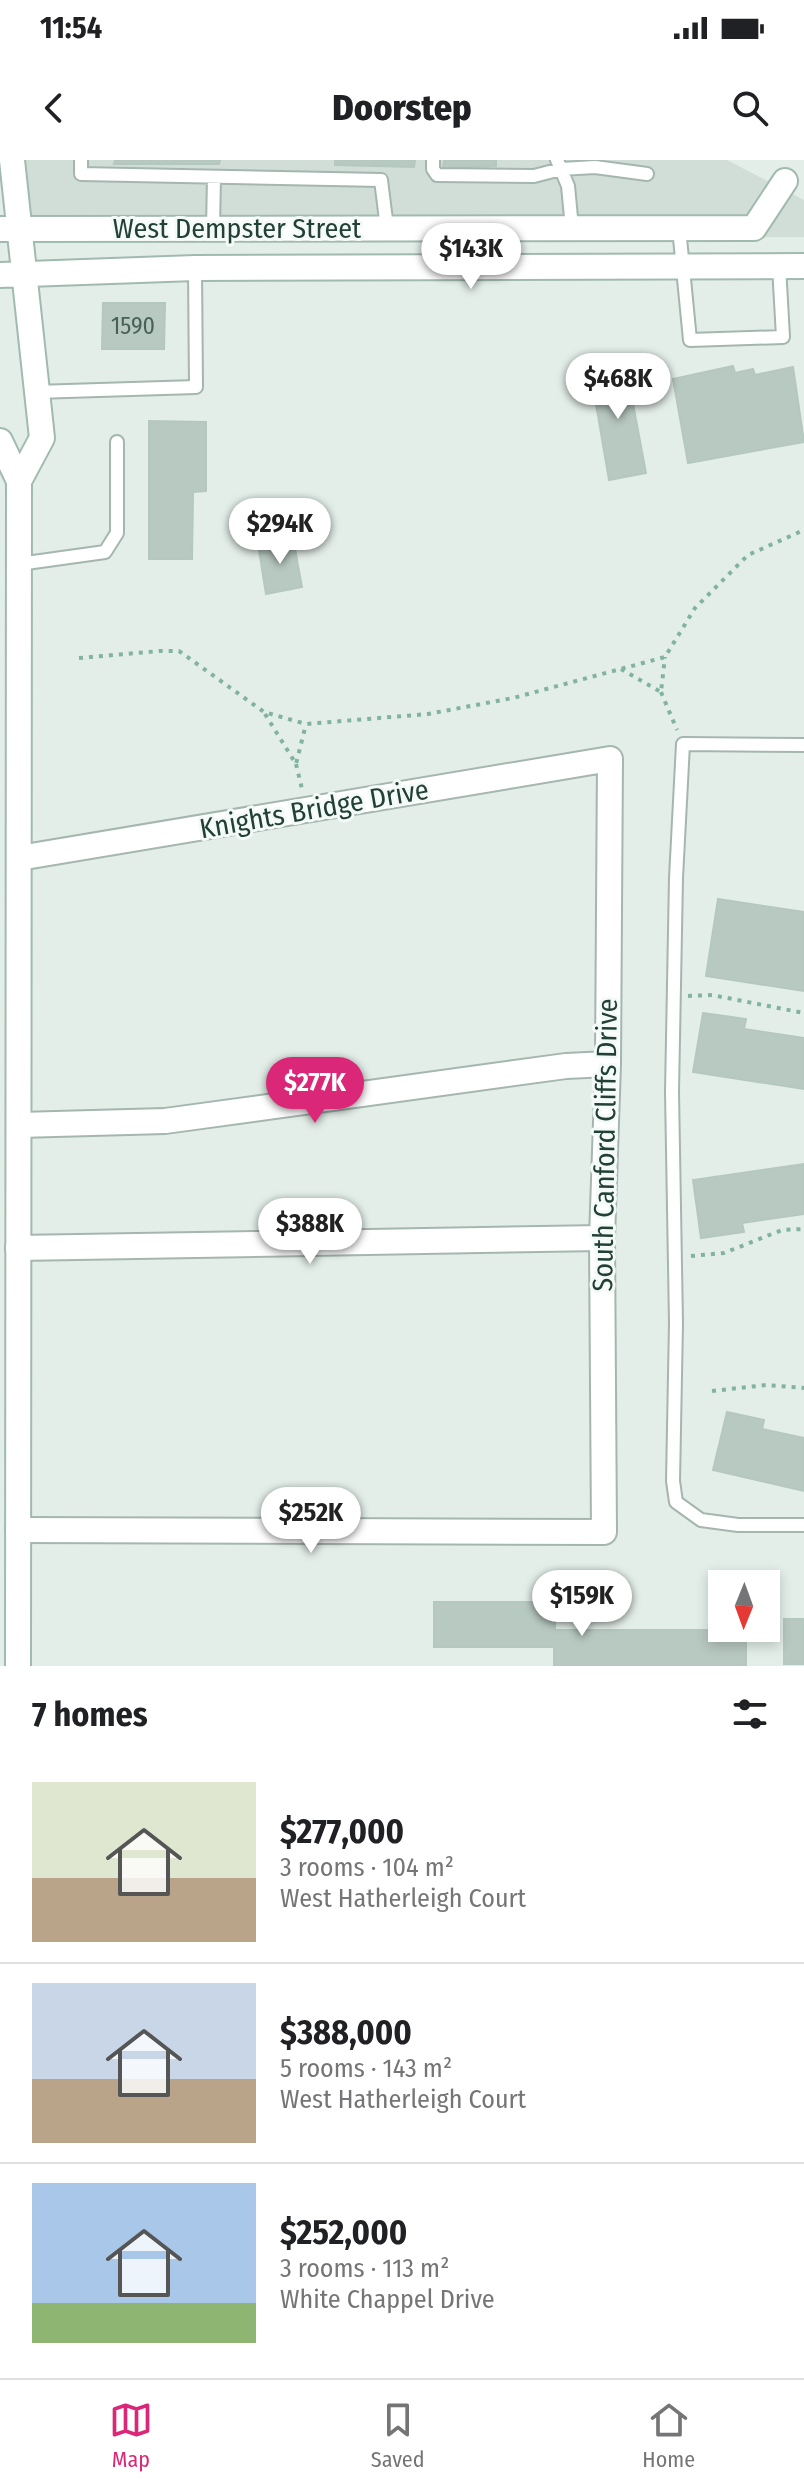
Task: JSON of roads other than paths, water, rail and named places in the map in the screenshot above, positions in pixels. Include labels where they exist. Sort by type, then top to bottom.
[{"type":"main road","points":[[12,160],[10,229],[26,274],[35,392],[42,438],[19,481]]},
{"type":"main road","name":"West Dempster Street","points":[[10,229],[754,228],[785,181]]},
{"type":"main road","name":"West Dempster Street","points":[[0,275],[195,268],[804,266]]},
{"type":"main road","points":[[0,441],[19,481],[19,858],[12,1110],[18,1248],[18,1666]]},
{"type":"main road","name":"Knights Bridge Drive","points":[[19,858],[610,759]]},
{"type":"main road","name":"South Canford Cliffs Drive","points":[[18,1530],[604,1532],[602,1238],[608,1064],[610,759]]},
{"type":"main road","points":[[12,1110],[165,1121],[566,1066],[608,1064]]},
{"type":"main road","points":[[18,1248],[602,1238]]},
{"type":"lane","points":[[81,160],[81,174],[381,180],[387,228]]},
{"type":"lane","points":[[433,160],[437,175],[534,176],[559,165],[647,174]]},
{"type":"lane","points":[[559,165],[568,186],[572,228]]},
{"type":"lane","points":[[213,228],[214,177]]},
{"type":"lane","points":[[679,228],[690,340],[783,337],[779,266]]},
{"type":"lane","points":[[35,392],[196,387],[195,268]]},
{"type":"lane","points":[[19,564],[105,552],[111,546],[117,533],[117,442]]},
{"type":"lane","points":[[804,745],[683,744],[676,878],[672,1092],[675,1257],[673,1481],[676,1502],[701,1520],[738,1525],[804,1525]]}]
